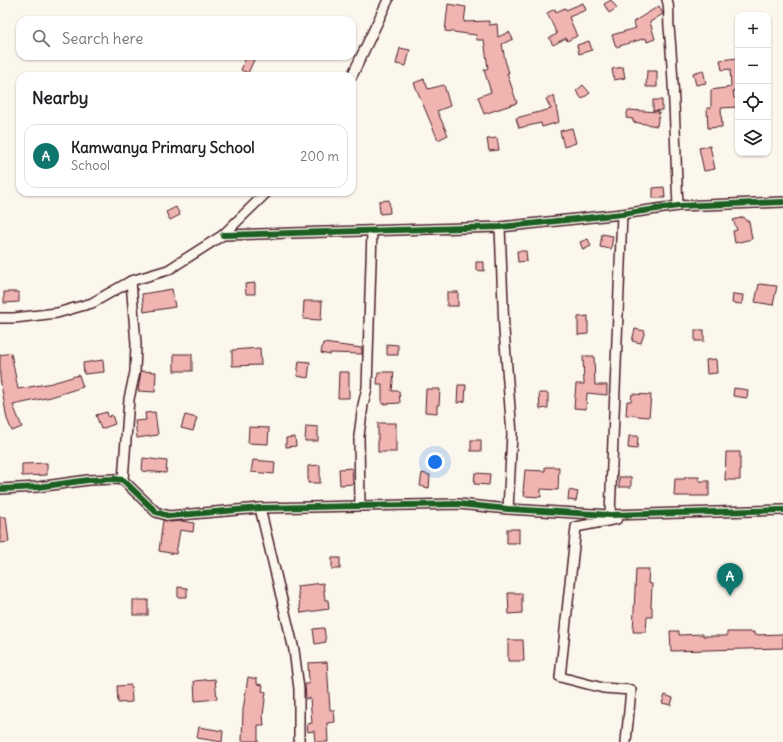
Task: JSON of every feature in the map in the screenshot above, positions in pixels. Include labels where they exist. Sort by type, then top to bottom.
[{"type":"street","points":[[354,72],[388,0]]},
{"type":"street","points":[[667,0],[672,51],[678,206]]},
{"type":"street","points":[[0,318],[14,318],[57,313],[92,303],[131,281],[168,270],[223,235],[263,196]]},
{"type":"street","points":[[223,235],[500,227],[622,214],[678,206],[783,202]]},
{"type":"street","points":[[610,515],[622,214]]},
{"type":"street","points":[[500,227],[504,330],[512,434],[508,509]]},
{"type":"street","points":[[360,506],[359,436],[368,374],[372,230]]},
{"type":"street","points":[[123,480],[129,399],[135,365],[136,344],[131,281]]},
{"type":"street","points":[[0,489],[88,480],[123,480],[156,512],[169,516],[260,508],[459,504],[508,509],[610,515],[783,510]]},
{"type":"street","points":[[260,508],[294,650],[299,689],[299,742]]},
{"type":"street","points":[[626,742],[631,690],[603,688],[560,677],[576,527],[646,514]]},
{"type":"building","points":[[611,0],[617,8],[609,13],[604,4]]},
{"type":"building","points":[[583,3],[586,10],[569,17],[577,36],[567,41],[566,38],[553,45],[549,38],[557,34],[547,13],[555,9],[556,12],[565,8],[566,10]]},
{"type":"building","points":[[448,4],[466,7],[464,22],[489,21],[489,25],[497,24],[498,37],[509,32],[513,39],[502,44],[509,73],[507,73],[517,103],[484,114],[478,97],[491,92],[484,70],[488,68],[484,40],[477,40],[476,35],[445,31]]},
{"type":"building","points":[[659,6],[663,14],[650,22],[655,39],[647,42],[646,38],[616,47],[612,35],[636,28],[633,22]]},
{"type":"building","points":[[589,41],[592,50],[579,54],[577,45]]},
{"type":"building","points":[[400,48],[410,50],[406,66],[396,64]]},
{"type":"building","points":[[735,58],[735,91],[733,91],[735,107],[721,108],[722,127],[708,128],[707,108],[711,108],[711,90],[731,87],[730,69],[722,70],[720,60]]},
{"type":"building","points":[[245,60],[254,60],[248,72],[241,70]]},
{"type":"building","points":[[623,67],[625,78],[614,80],[612,69]]},
{"type":"building","points":[[703,70],[706,83],[696,85],[693,73]]},
{"type":"building","points":[[647,71],[657,71],[657,87],[646,87]]},
{"type":"building","points":[[424,79],[428,89],[444,85],[450,106],[437,111],[448,135],[438,140],[414,83]]},
{"type":"building","points":[[583,85],[590,93],[582,99],[576,91]]},
{"type":"building","points":[[554,95],[559,122],[542,127],[541,123],[519,128],[516,118],[551,109],[546,99]]},
{"type":"building","points":[[653,100],[662,100],[662,110],[653,111]]},
{"type":"building","points":[[628,110],[659,112],[657,126],[633,122],[633,119],[626,118]]},
{"type":"building","points":[[572,128],[576,143],[564,147],[560,131]]},
{"type":"building","points":[[497,138],[499,150],[489,151],[487,139]]},
{"type":"building","points":[[710,146],[715,169],[704,171],[699,148]]},
{"type":"building","points":[[664,187],[665,198],[653,198],[653,188]]},
{"type":"building","points":[[389,200],[390,213],[380,214],[379,201]]},
{"type":"building","points":[[176,207],[180,215],[170,220],[166,212]]},
{"type":"building","points":[[744,217],[746,221],[749,221],[752,239],[735,243],[733,231],[737,230],[733,220]]},
{"type":"building","points":[[602,234],[613,236],[611,249],[600,247]]},
{"type":"building","points":[[588,239],[591,246],[583,250],[580,242]]},
{"type":"building","points":[[517,251],[526,251],[527,261],[518,262]]},
{"type":"building","points":[[476,262],[484,262],[484,271],[476,270]]},
{"type":"building","points":[[255,283],[255,294],[246,294],[245,284]]},
{"type":"building","points":[[759,284],[777,286],[773,305],[755,302]]},
{"type":"building","points":[[172,289],[175,307],[144,312],[142,294]]},
{"type":"building","points":[[4,292],[19,292],[19,302],[4,303]]},
{"type":"building","points":[[447,292],[458,292],[458,306],[447,306]]},
{"type":"building","points":[[733,294],[743,295],[742,304],[732,303]]},
{"type":"building","points":[[304,301],[322,301],[321,320],[303,319]]},
{"type":"building","points":[[588,316],[588,334],[578,335],[578,317]]},
{"type":"building","points":[[635,329],[645,331],[641,343],[632,341]]},
{"type":"building","points":[[695,330],[704,330],[704,341],[695,341]]},
{"type":"building","points":[[323,343],[362,348],[362,354],[330,353],[330,355],[321,353]]},
{"type":"building","points":[[387,344],[398,345],[398,355],[387,355]]},
{"type":"building","points":[[260,348],[261,365],[232,366],[232,350]]},
{"type":"building","points":[[11,353],[18,389],[52,383],[79,375],[83,387],[51,397],[13,405],[22,427],[12,431],[7,419],[0,378],[0,355]]},
{"type":"building","points":[[174,354],[192,354],[192,371],[174,371]]},
{"type":"building","points":[[583,356],[594,356],[595,385],[607,385],[607,395],[587,393],[586,409],[574,408],[576,384],[584,384]]},
{"type":"building","points":[[716,359],[717,373],[707,374],[706,360]]},
{"type":"building","points":[[103,360],[104,372],[84,374],[83,363]]},
{"type":"building","points":[[299,361],[310,362],[308,378],[297,376]]},
{"type":"building","points":[[141,371],[156,372],[155,392],[138,391]]},
{"type":"building","points":[[339,372],[349,372],[349,398],[338,398]]},
{"type":"building","points":[[378,372],[394,372],[392,391],[399,391],[400,403],[382,404],[382,384],[377,384]]},
{"type":"building","points":[[458,385],[466,385],[465,401],[457,403]]},
{"type":"building","points":[[734,388],[748,390],[747,398],[733,396]]},
{"type":"building","points":[[426,389],[440,389],[437,413],[425,412]]},
{"type":"building","points":[[539,393],[548,393],[548,408],[540,409]]},
{"type":"building","points":[[632,394],[651,395],[649,417],[626,415],[627,401],[631,401]]},
{"type":"building","points":[[107,412],[108,417],[112,415],[115,424],[101,429],[96,415]]},
{"type":"building","points":[[155,412],[158,435],[137,438],[135,421],[146,420],[145,413]]},
{"type":"building","points":[[185,415],[197,418],[193,431],[181,428]]},
{"type":"building","points":[[378,423],[396,423],[396,452],[378,452]]},
{"type":"building","points":[[306,426],[318,427],[318,441],[305,441]]},
{"type":"building","points":[[249,427],[269,428],[268,444],[248,443]]},
{"type":"building","points":[[629,436],[638,436],[637,449],[628,448]]},
{"type":"building","points":[[295,437],[296,446],[286,447],[286,438]]},
{"type":"building","points":[[471,440],[481,440],[481,451],[471,451]]},
{"type":"building","points":[[726,452],[740,452],[740,480],[725,480]]},
{"type":"building","points":[[143,458],[167,461],[166,473],[142,471]]},
{"type":"building","points":[[253,460],[275,462],[274,474],[251,472]]},
{"type":"building","points":[[47,463],[47,475],[22,476],[22,464]]},
{"type":"building","points":[[320,465],[320,483],[308,483],[308,466]]},
{"type":"building","points":[[545,467],[559,467],[558,490],[541,489],[541,497],[524,496],[525,470],[545,471]]},
{"type":"building","points":[[352,468],[353,484],[340,485],[339,469]]},
{"type":"building","points":[[422,473],[430,475],[429,488],[420,486]]},
{"type":"building","points":[[475,473],[490,474],[489,485],[474,484]]},
{"type":"building","points":[[619,477],[631,477],[631,487],[619,487]]},
{"type":"building","points":[[685,477],[699,477],[699,481],[709,481],[709,496],[674,496],[675,479],[685,479]]},
{"type":"building","points":[[569,490],[578,492],[576,501],[568,500]]},
{"type":"building","points":[[0,517],[6,517],[9,542],[0,543]]},
{"type":"building","points":[[163,520],[170,522],[182,521],[194,523],[193,532],[180,530],[176,554],[159,551]]},
{"type":"building","points":[[507,529],[519,529],[519,543],[507,543]]},
{"type":"building","points":[[332,558],[340,558],[340,569],[332,569]]},
{"type":"building","points":[[636,569],[649,569],[648,583],[652,584],[652,617],[647,617],[646,632],[633,632]]},
{"type":"building","points":[[323,583],[325,600],[328,600],[329,609],[301,613],[297,586]]},
{"type":"building","points":[[178,587],[187,588],[187,597],[178,597]]},
{"type":"building","points":[[508,593],[522,593],[522,613],[509,614]]},
{"type":"building","points":[[133,600],[148,600],[148,615],[133,615]]},
{"type":"building","points":[[324,628],[326,642],[315,644],[313,629]]},
{"type":"building","points":[[670,631],[679,631],[679,635],[703,634],[703,636],[727,636],[727,632],[754,632],[754,635],[783,634],[783,648],[671,651]]},
{"type":"building","points":[[508,640],[523,640],[524,661],[508,661]]},
{"type":"building","points":[[327,662],[330,710],[334,710],[335,722],[327,723],[328,742],[315,742],[314,731],[308,732],[307,724],[312,723],[310,698],[306,699],[305,684],[309,684],[308,663]]},
{"type":"building","points":[[248,677],[257,679],[257,684],[263,685],[262,691],[266,692],[263,715],[264,725],[258,725],[258,741],[242,741],[243,710]]},
{"type":"building","points":[[215,679],[217,699],[195,701],[194,681]]},
{"type":"building","points":[[131,685],[132,702],[118,703],[117,686]]},
{"type":"building","points":[[665,695],[673,698],[671,705],[662,703]]},
{"type":"building","points":[[199,727],[223,731],[222,742],[197,738]]},
{"type":"cycle path","points":[[223,235],[500,227],[622,214],[678,206],[783,202]]},
{"type":"cycle path","points":[[0,489],[38,487],[88,480],[123,480],[156,512],[169,516],[260,508],[459,504],[508,509],[610,515],[783,510]]},
{"type":"place","name":"Kamwanya Primary School","points":[[730,596]]}]
